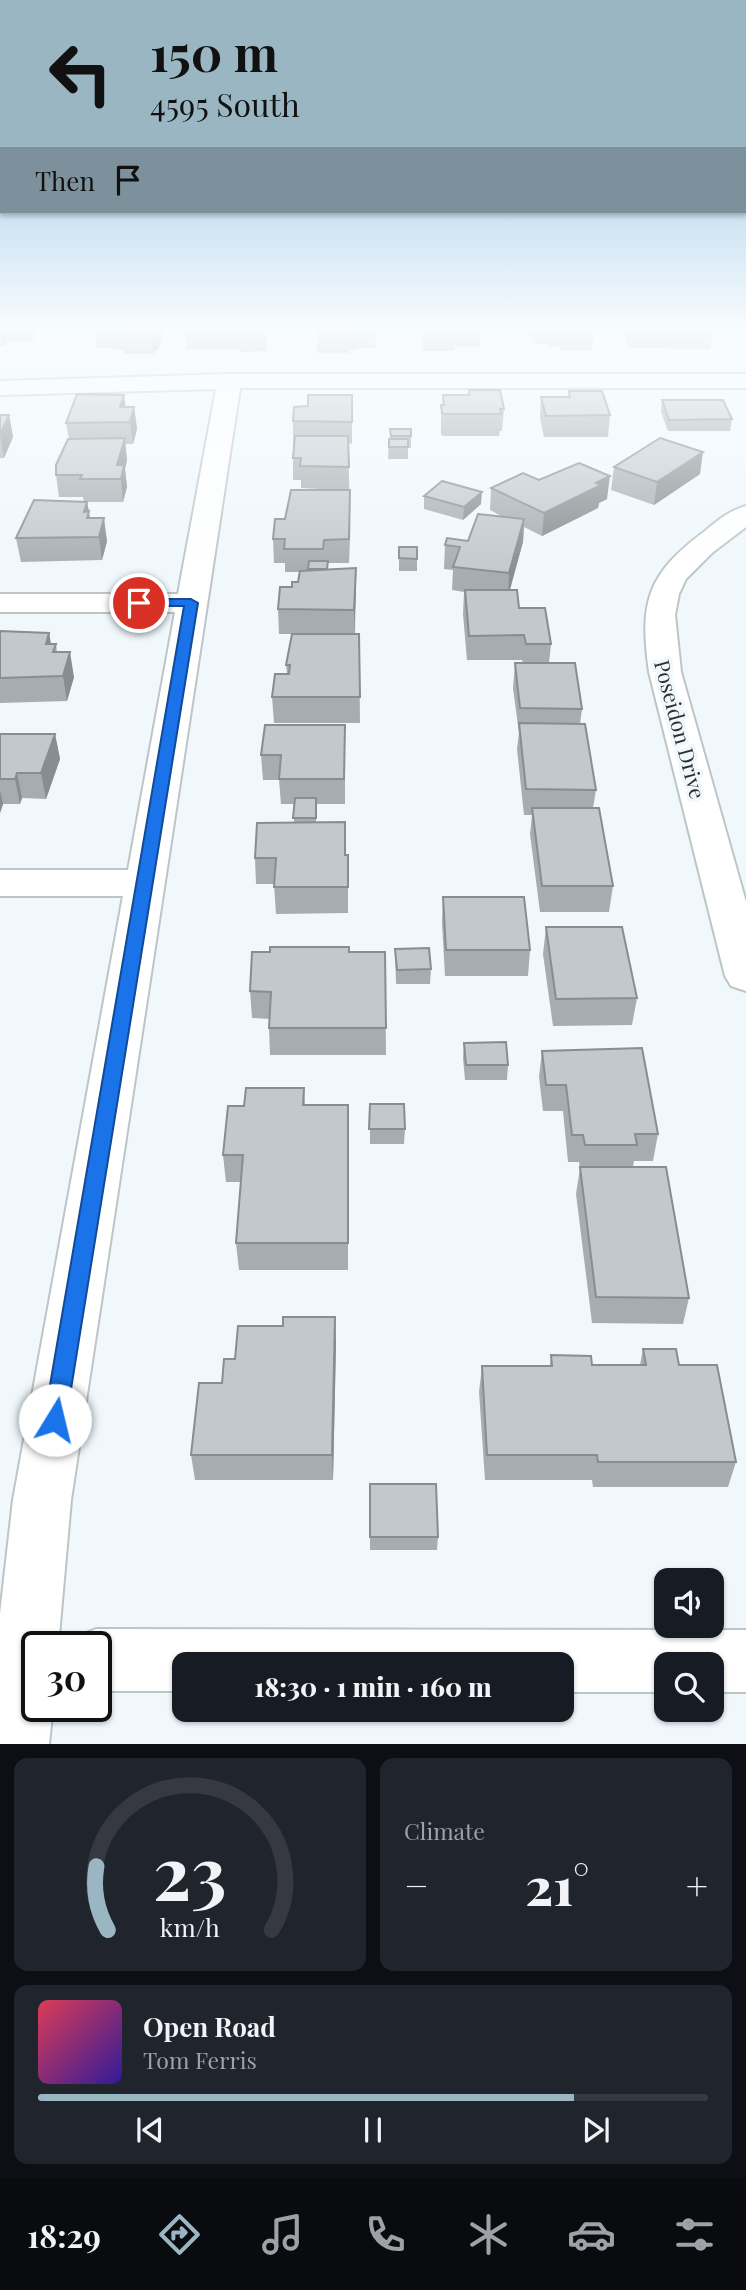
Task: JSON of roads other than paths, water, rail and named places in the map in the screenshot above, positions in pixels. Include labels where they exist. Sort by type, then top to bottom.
[{"type":"street","points":[[33,1631],[42,1500],[224,412]]},
{"type":"street","name":"Poseidon Drive","points":[[746,514],[687,557],[672,574],[659,617],[658,634],[665,672],[746,976]]},
{"type":"street","points":[[0,603],[191,603]]},
{"type":"street","points":[[0,883],[145,883]]},
{"type":"street","points":[[112,1660],[746,1661]]},
{"type":"street","points":[[17,1744],[21,1720]]}]
